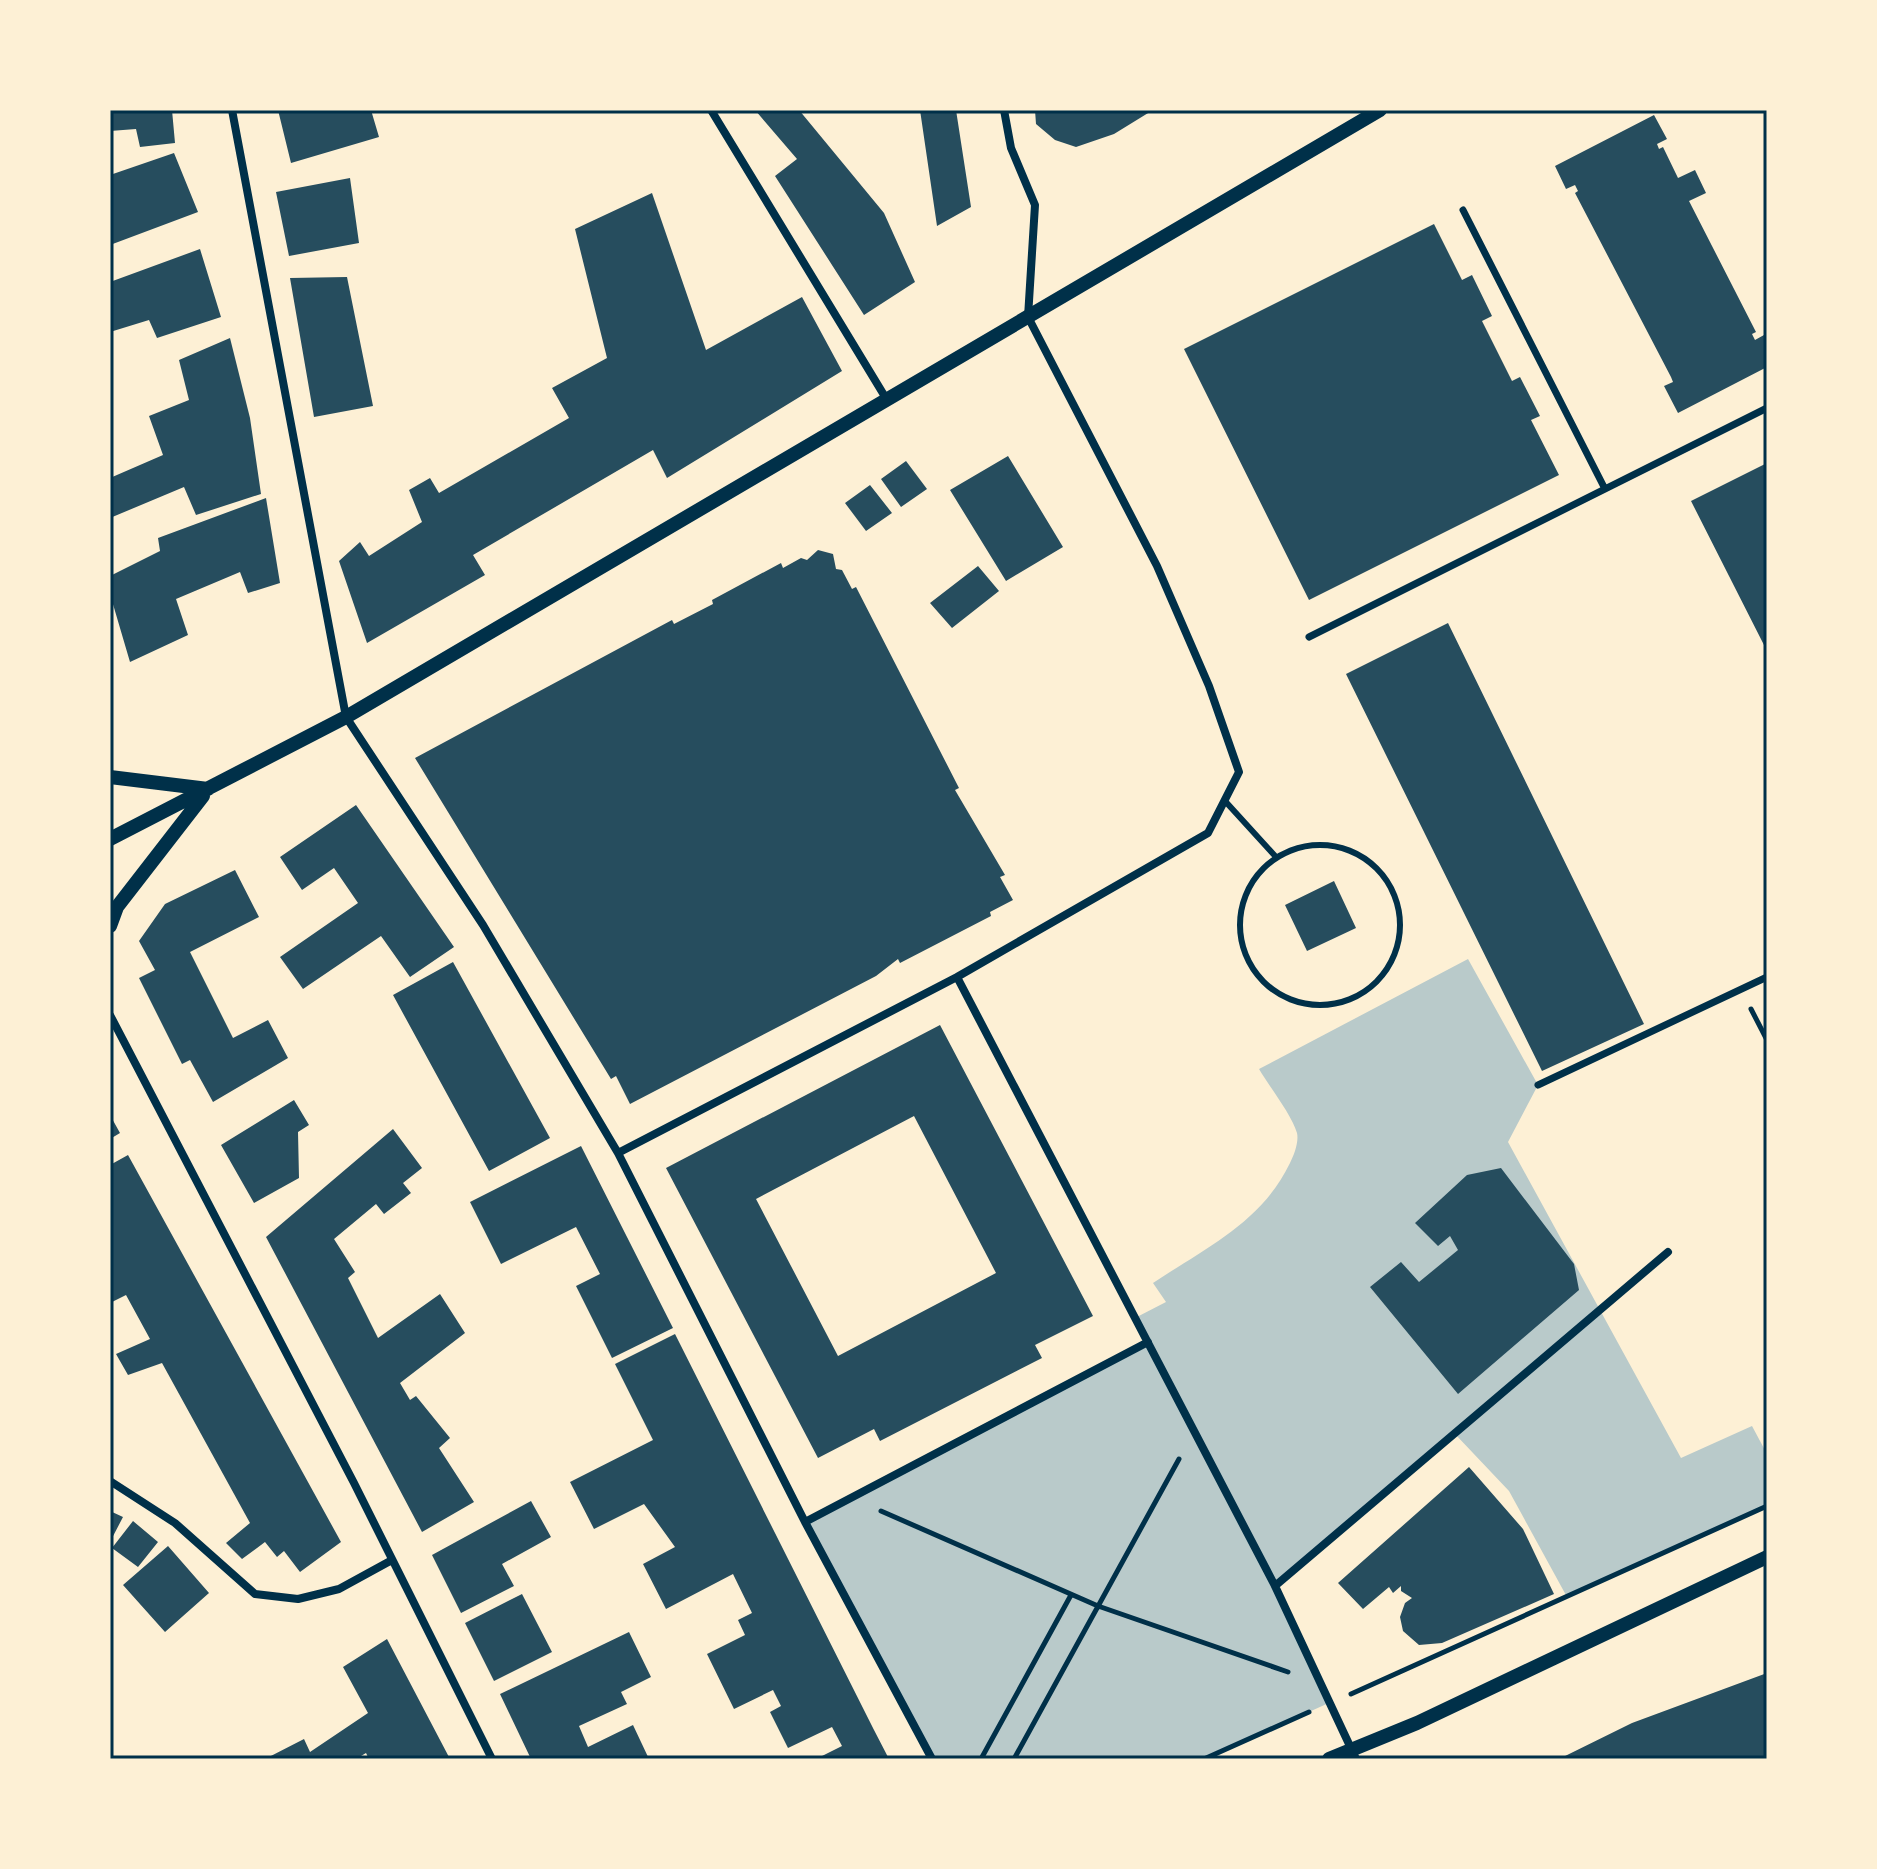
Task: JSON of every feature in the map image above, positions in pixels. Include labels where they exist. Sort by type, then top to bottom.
[{"type":"street","points":[[232,110],[346,717],[483,925],[618,1153],[805,1522],[932,1759]]},
{"type":"street","points":[[711,110],[887,400]]},
{"type":"street","points":[[618,1153],[957,977],[1208,833],[1239,772],[1209,686],[1157,566],[1028,317],[1035,205],[1011,148],[1004,110]]},
{"type":"street","points":[[110,839],[346,717],[1380,110]]},
{"type":"street","points":[[1463,210],[1605,489]]},
{"type":"street","points":[[1309,637],[1767,408]]},
{"type":"street","points":[[110,777],[208,790]]},
{"type":"street","points":[[110,926],[117,907],[175,828],[208,790]]},
{"type":"street","points":[[957,977],[1275,1586],[1353,1754]]},
{"type":"street","points":[[1538,1085],[1767,977]]},
{"type":"street","points":[[110,1015],[492,1759]]},
{"type":"street","points":[[1275,1586],[1668,1252]]},
{"type":"street","points":[[805,1522],[1148,1342]]},
{"type":"street","points":[[110,1481],[175,1523],[255,1594],[298,1599],[339,1589],[392,1560]]},
{"type":"street","points":[[1329,1759],[1353,1754],[1767,1557]]},
{"type":"lane","points":[[1225,801],[1276,857]]},
{"type":"lane","points":[[1327,844],[1351,850],[1373,864],[1390,883],[1398,906],[1401,931],[1394,955],[1381,977],[1361,993],[1338,1003],[1310,1005],[1284,996],[1261,980],[1246,956],[1239,929],[1243,901],[1256,877],[1276,857],[1302,846],[1327,844]]},
{"type":"path","points":[[1741,990],[1767,1040]]},
{"type":"path","points":[[1014,1759],[1195,1431]]},
{"type":"path","points":[[851,1498],[1098,1606],[1322,1684]]},
{"type":"path","points":[[1204,1759],[1767,1506]]},
{"type":"path","points":[[981,1759],[1071,1595]]},
{"type":"shaded area","points":[[1468,959],[1538,1085],[1508,1142],[1681,1458],[1752,1426],[1767,1454],[1767,1506],[1567,1597],[1509,1491],[1455,1434],[1275,1586],[1331,1702],[1204,1759],[932,1759],[805,1522],[1144,1344],[1133,1319],[1166,1302],[1153,1283],[1248,1218],[1278,1184],[1293,1156],[1297,1133],[1259,1069]]},
{"type":"building","points":[[110,110],[172,110],[175,143],[140,147],[136,129],[110,131]]},
{"type":"building","points":[[278,110],[371,110],[379,137],[291,163]]},
{"type":"building","points":[[755,110],[799,110],[884,213],[915,282],[864,315],[775,176],[797,159]]},
{"type":"building","points":[[920,110],[956,110],[971,207],[937,226]]},
{"type":"building","points":[[1035,110],[1153,110],[1114,134],[1076,147],[1055,140],[1036,124]]},
{"type":"building","points":[[1654,115],[1667,139],[1657,144],[1659,149],[1663,147],[1678,178],[1695,170],[1706,193],[1689,201],[1756,332],[1752,334],[1755,340],[1764,335],[1767,340],[1767,367],[1678,413],[1664,386],[1673,382],[1671,377],[1575,193],[1578,191],[1575,185],[1566,189],[1555,166]]},
{"type":"building","points":[[174,153],[198,212],[110,245],[110,175]]},
{"type":"building","points":[[350,178],[359,243],[289,256],[276,192]]},
{"type":"building","points":[[652,193],[706,350],[802,297],[842,371],[667,478],[653,450],[473,555],[485,575],[367,643],[339,561],[360,542],[369,556],[422,522],[409,490],[430,478],[439,493],[569,418],[552,388],[607,358],[575,229]]},
{"type":"building","points":[[1434,224],[1462,280],[1472,275],[1492,316],[1482,321],[1512,381],[1520,377],[1540,416],[1531,420],[1559,475],[1309,600],[1184,349]]},
{"type":"building","points":[[200,249],[221,317],[157,338],[149,320],[110,332],[110,282]]},
{"type":"building","points":[[347,277],[373,406],[314,417],[290,278]]},
{"type":"building","points":[[230,338],[250,418],[261,494],[196,515],[184,487],[110,518],[110,478],[163,455],[149,416],[189,400],[179,360]]},
{"type":"building","points":[[1008,456],[1063,547],[1006,581],[950,490]]},
{"type":"building","points":[[906,461],[927,489],[901,507],[881,479]]},
{"type":"building","points":[[1767,463],[1767,651],[1691,501]]},
{"type":"building","points":[[870,485],[892,513],[866,531],[845,503]]},
{"type":"building","points":[[266,498],[280,583],[248,593],[240,572],[176,599],[188,635],[130,662],[110,594],[110,576],[160,551],[158,538]]},
{"type":"building","points":[[818,550],[833,554],[836,569],[842,570],[852,589],[856,587],[959,788],[955,790],[1005,875],[1000,877],[1013,900],[990,912],[991,916],[900,963],[898,959],[876,976],[630,1104],[616,1076],[611,1079],[415,758],[672,620],[674,624],[713,604],[712,600],[781,563],[783,568],[801,558],[807,560]]},
{"type":"building","points":[[978,566],[999,591],[952,628],[930,603]]},
{"type":"building","points":[[1448,623],[1644,1024],[1542,1071],[1346,674]]},
{"type":"building","points":[[356,805],[454,947],[410,977],[381,936],[303,989],[280,957],[358,903],[334,868],[302,890],[280,857]]},
{"type":"building","points":[[235,870],[259,917],[190,952],[233,1038],[268,1020],[288,1058],[213,1102],[190,1060],[182,1064],[139,978],[155,970],[139,941],[165,904]]},
{"type":"building","points":[[1334,881],[1356,928],[1307,951],[1285,905]]},
{"type":"building","points":[[453,962],[550,1138],[489,1171],[393,995]]},
{"type":"building","points":[[940,1025],[1093,1316],[1035,1345],[1042,1358],[880,1441],[874,1429],[818,1458],[666,1168]],"holes":[[[914,1116],[996,1273],[838,1356],[756,1199]]]},
{"type":"building","points":[[294,1100],[309,1125],[298,1132],[299,1178],[254,1203],[221,1145]]},
{"type":"building","points":[[110,1115],[120,1133],[110,1139]]},
{"type":"building","points":[[393,1129],[422,1168],[403,1183],[411,1193],[384,1214],[376,1204],[334,1239],[355,1272],[348,1278],[378,1338],[440,1294],[465,1333],[400,1383],[410,1400],[416,1396],[450,1438],[439,1448],[474,1502],[422,1532],[266,1237]]},
{"type":"building","points":[[581,1146],[673,1328],[612,1358],[576,1286],[600,1274],[576,1227],[501,1264],[470,1202]]},
{"type":"building","points":[[128,1155],[341,1542],[300,1572],[284,1551],[277,1557],[265,1542],[242,1559],[226,1543],[250,1523],[162,1363],[128,1375],[116,1354],[150,1339],[126,1295],[110,1303],[110,1165]]},
{"type":"building","points":[[1501,1168],[1574,1264],[1579,1290],[1458,1394],[1370,1287],[1401,1262],[1419,1282],[1458,1250],[1450,1236],[1438,1246],[1415,1223],[1467,1175]]},
{"type":"building","points":[[675,1334],[889,1759],[816,1759],[842,1746],[832,1727],[788,1748],[770,1712],[781,1706],[773,1690],[734,1709],[707,1654],[745,1635],[738,1620],[752,1613],[733,1574],[666,1609],[643,1564],[675,1547],[644,1504],[594,1529],[570,1482],[653,1440],[615,1364]]},
{"type":"building","points":[[1469,1467],[1523,1529],[1554,1594],[1442,1643],[1419,1645],[1403,1631],[1400,1617],[1405,1603],[1412,1598],[1401,1591],[1401,1586],[1393,1593],[1389,1587],[1363,1609],[1338,1583]]},
{"type":"building","points":[[531,1501],[551,1537],[502,1564],[514,1586],[461,1613],[432,1555]]},
{"type":"building","points":[[110,1511],[123,1517],[110,1542]]},
{"type":"building","points":[[133,1521],[158,1542],[138,1567],[112,1548]]},
{"type":"building","points":[[168,1546],[209,1593],[165,1632],[123,1585]]},
{"type":"building","points":[[522,1594],[552,1652],[494,1681],[465,1623]]},
{"type":"building","points":[[629,1632],[651,1677],[621,1692],[627,1704],[579,1726],[588,1747],[633,1725],[649,1759],[531,1759],[500,1694]]},
{"type":"building","points":[[387,1639],[450,1759],[369,1759],[366,1753],[356,1759],[265,1759],[304,1739],[310,1752],[368,1713],[343,1667]]},
{"type":"building","points":[[1767,1673],[1767,1759],[1559,1759],[1632,1723]]}]
